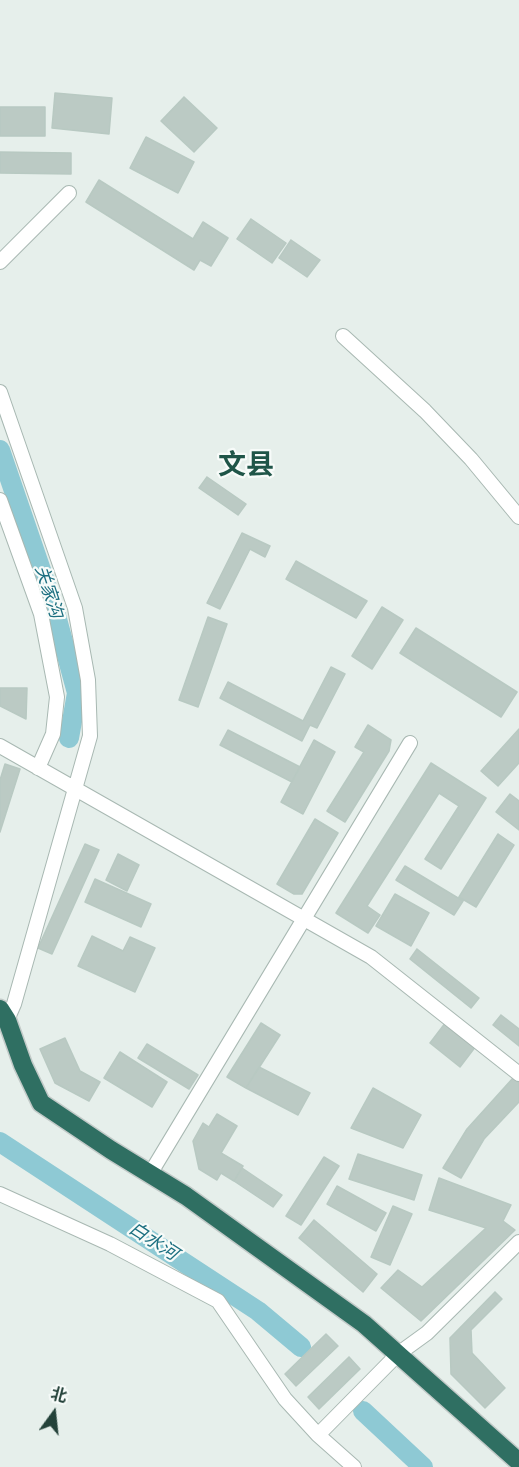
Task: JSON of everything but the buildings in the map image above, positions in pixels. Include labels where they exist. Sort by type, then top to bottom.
[{"type":"highway","points":[[3,1014],[41,1103],[186,1196],[364,1324],[519,1462]]},
{"type":"street","points":[[0,262],[69,193]]},
{"type":"street","points":[[344,336],[425,411],[471,459],[519,517]]},
{"type":"street","points":[[0,392],[75,608],[88,680],[90,736],[14,1004],[3,1014]]},
{"type":"street","points":[[0,500],[40,614],[57,697],[53,734],[38,768]]},
{"type":"street","points":[[150,1174],[410,743]]},
{"type":"street","points":[[0,746],[371,957],[519,1074]]},
{"type":"street","points":[[0,1194],[110,1244],[218,1301],[285,1399],[318,1435],[354,1467]]},
{"type":"street","points":[[318,1435],[398,1354],[427,1334],[519,1242]]},
{"type":"waterway","name":"关家沟","points":[[0,450],[54,608],[77,693],[69,738]]},
{"type":"waterway","name":"白水河","points":[[0,1142],[258,1311],[301,1347]]},
{"type":"waterway","name":"白水河","points":[[363,1411],[423,1467]]},
{"type":"district","name":"文县","points":[[246,467]]}]
